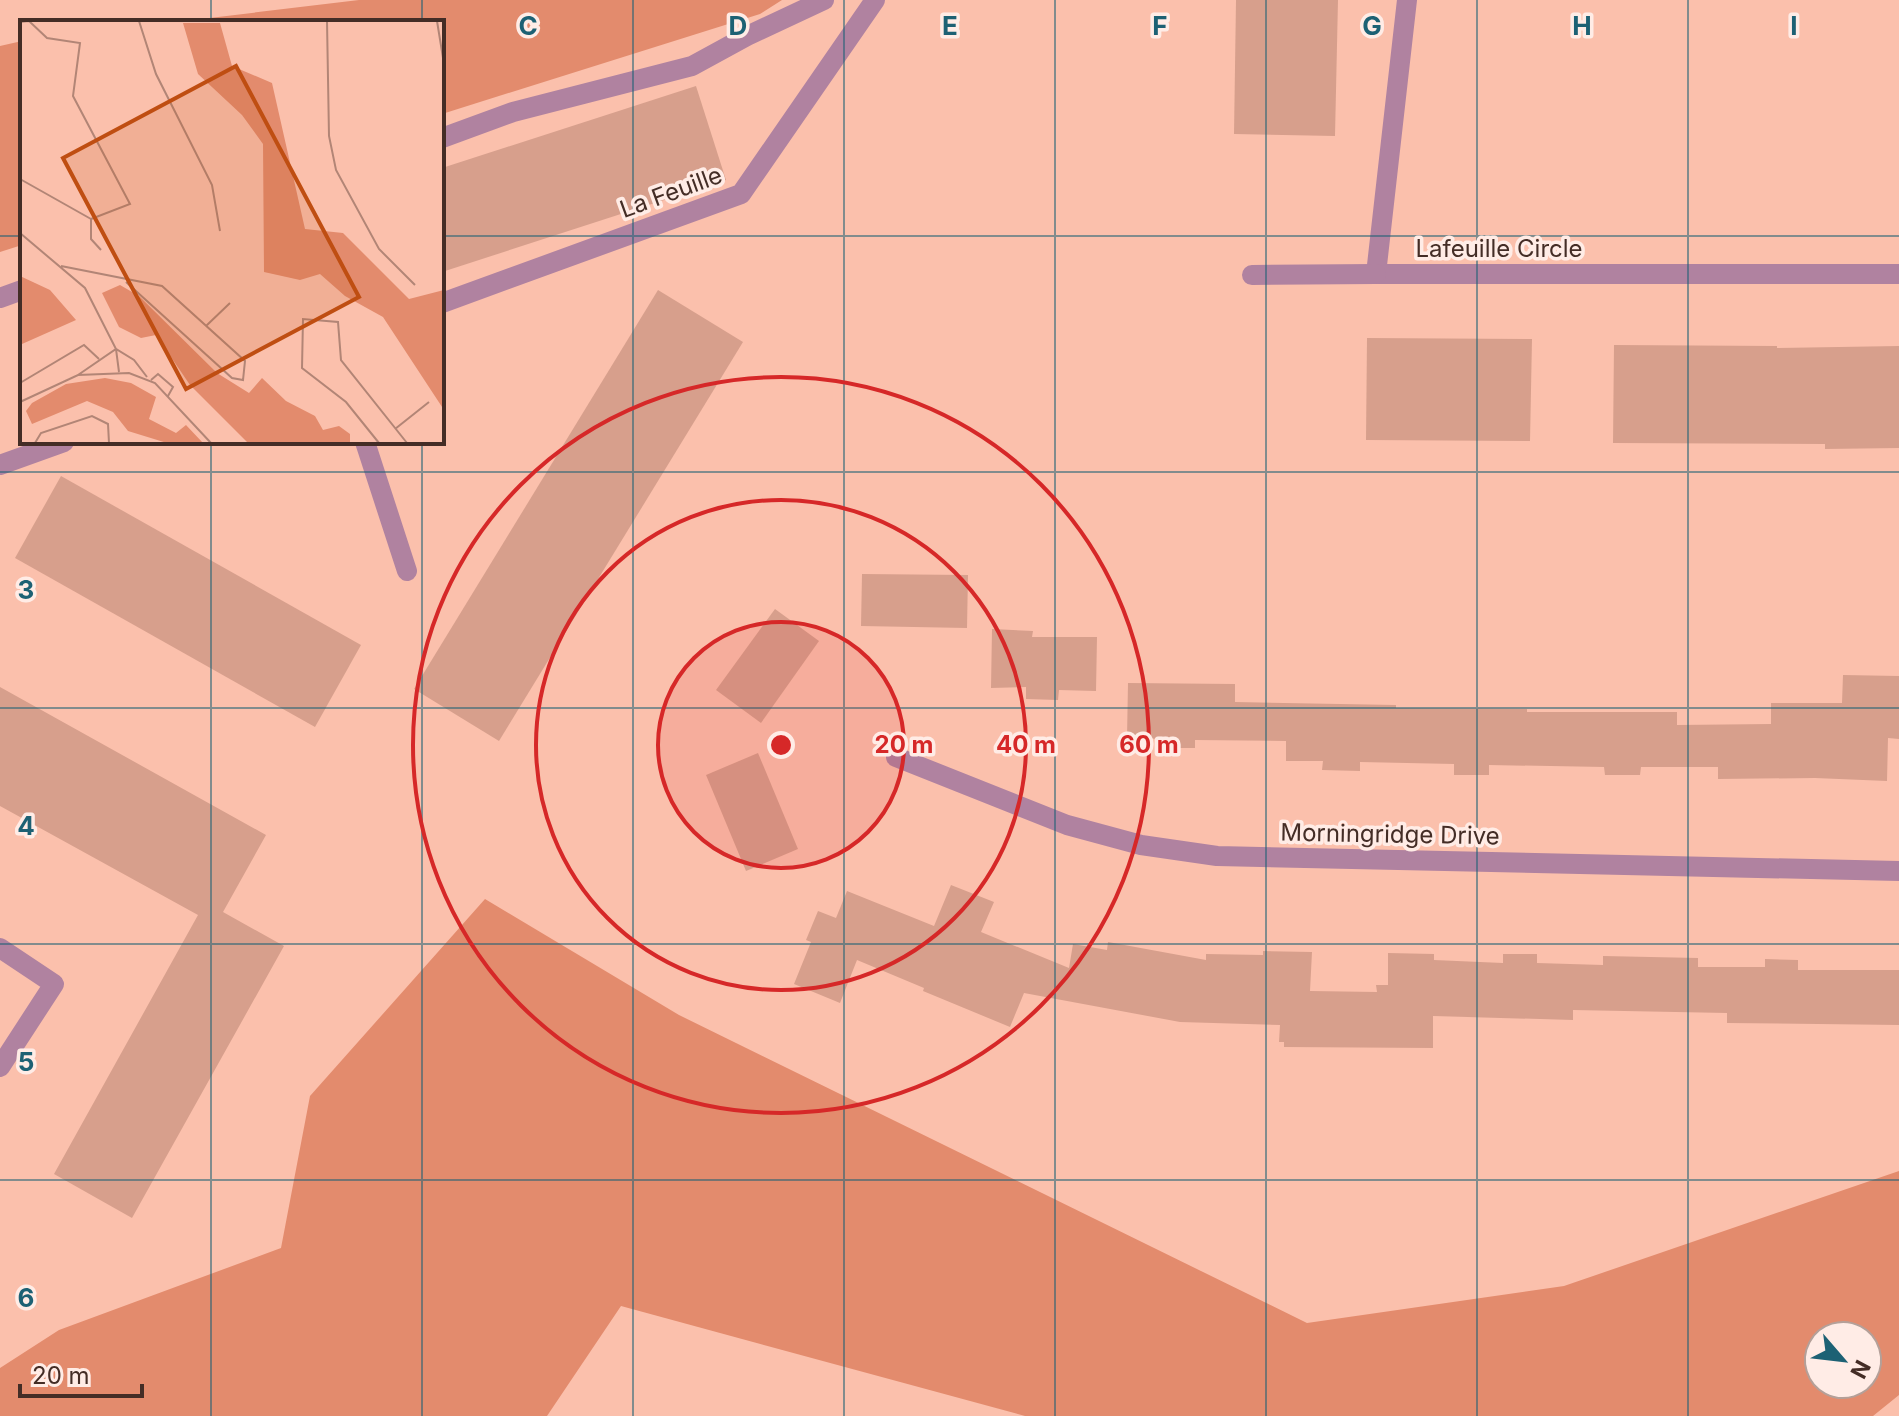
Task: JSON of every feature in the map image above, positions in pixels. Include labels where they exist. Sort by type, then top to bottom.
[{"type":"street","points":[[444,137],[513,112],[692,66],[824,0]]},
{"type":"street","name":"La Feuille","points":[[444,302],[741,194],[875,0]]},
{"type":"street","name":"Lafeuille Circle","points":[[1407,0],[1376,274],[1899,274]]},
{"type":"street","points":[[1252,275],[1376,274]]},
{"type":"street","points":[[0,298],[20,291]]},
{"type":"street","points":[[0,465],[58,444]]},
{"type":"street","points":[[366,444],[407,571]]},
{"type":"street","name":"Morningridge Drive","points":[[896,757],[1067,825],[1141,845],[1217,856],[1899,871]]},
{"type":"street","points":[[0,948],[54,984],[0,1067]]},
{"type":"shaded area","points":[[359,0],[782,0],[760,14],[444,113],[444,20],[193,20]]},
{"type":"shaded area","points":[[20,41],[20,246],[0,252],[0,46]]},
{"type":"shaded area","points":[[485,899],[679,1015],[1307,1323],[1564,1286],[1899,1171],[1899,1395],[1873,1416],[1025,1416],[621,1306],[547,1416],[0,1416],[0,1368],[59,1330],[281,1248],[310,1096]]},
{"type":"building","points":[[1236,0],[1338,0],[1335,136],[1234,134]]},
{"type":"building","points":[[696,86],[726,180],[444,271],[444,167]]},
{"type":"building","points":[[658,290],[743,342],[499,741],[414,689]]},
{"type":"building","points":[[1367,338],[1532,339],[1530,441],[1366,440]]},
{"type":"building","points":[[1614,345],[1777,348],[1899,346],[1899,448],[1825,449],[1825,444],[1613,443]]},
{"type":"building","points":[[61,476],[361,645],[315,727],[15,558]]},
{"type":"building","points":[[862,574],[968,575],[967,628],[861,626]]},
{"type":"building","points":[[775,609],[819,641],[761,723],[716,690]]},
{"type":"building","points":[[992,629],[1033,631],[1032,637],[1097,637],[1096,691],[1059,690],[1058,700],[1026,699],[1026,687],[991,688]]},
{"type":"building","points":[[1843,675],[1899,676],[1899,739],[1888,738],[1887,781],[1718,779],[1718,767],[1641,767],[1640,775],[1605,775],[1604,767],[1489,765],[1489,775],[1454,775],[1454,764],[1360,762],[1360,771],[1322,770],[1323,761],[1286,761],[1286,741],[1195,740],[1195,748],[1165,748],[1165,739],[1127,738],[1128,683],[1235,684],[1235,702],[1527,709],[1527,712],[1677,712],[1677,725],[1771,724],[1771,703],[1842,703]]},
{"type":"building","points":[[0,687],[266,835],[223,912],[284,946],[132,1218],[54,1174],[198,915],[0,806]]},
{"type":"building","points":[[758,753],[798,849],[746,871],[706,775]]},
{"type":"building","points":[[951,885],[994,902],[981,932],[1069,968],[1073,944],[1107,950],[1108,942],[1206,960],[1206,954],[1312,952],[1310,991],[1377,992],[1376,985],[1388,985],[1388,953],[1434,954],[1434,960],[1503,963],[1503,954],[1537,954],[1537,963],[1603,965],[1603,956],[1698,958],[1698,967],[1765,967],[1765,959],[1798,960],[1798,970],[1899,970],[1899,1025],[1727,1023],[1727,1013],[1573,1010],[1573,1020],[1433,1016],[1433,1048],[1284,1047],[1284,1042],[1279,1042],[1280,1025],[1180,1022],[1024,993],[1010,1027],[857,960],[840,1003],[794,984],[811,942],[806,940],[818,911],[836,918],[847,891],[934,926]]}]
